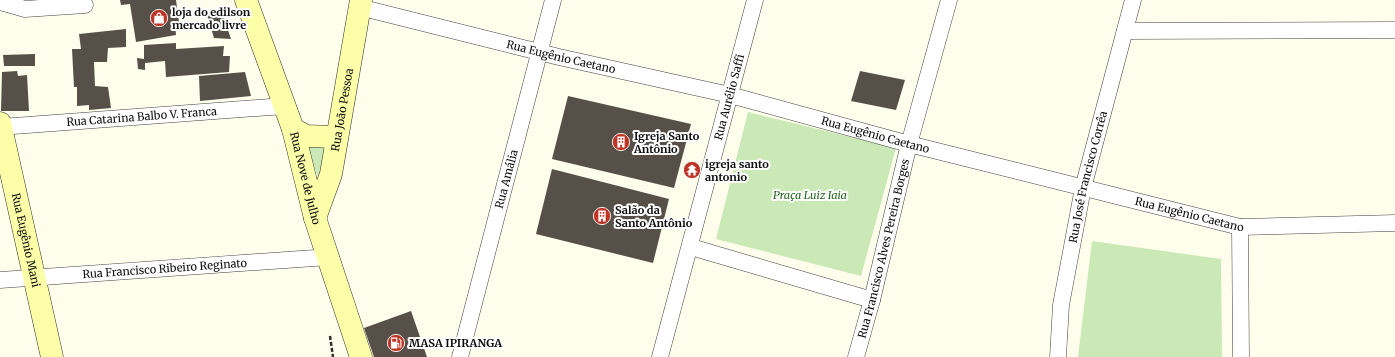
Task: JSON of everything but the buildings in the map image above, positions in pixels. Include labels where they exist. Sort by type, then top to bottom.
[{"type":"main road","name":"Rua Nove de Julho","points":[[246,0],[293,129],[315,218],[361,357]]},
{"type":"main road","name":"Rua João Pessoa","points":[[315,218],[331,174],[336,137],[360,4]]},
{"type":"main road","name":"Rua Eugênio Mani","points":[[0,125],[36,278],[52,357]]},
{"type":"main road","points":[[293,129],[306,136],[336,137]]},
{"type":"street","name":"Rua Amália","points":[[460,357],[553,0]]},
{"type":"street","name":"Rua Aurélio Saffi","points":[[660,357],[755,0]]},
{"type":"street","name":"Rua Francisco Alves Pereira Borges","points":[[856,357],[872,300],[909,144],[949,0]]},
{"type":"street","name":"Rua José Francisco Corrêa","points":[[1058,357],[1061,305],[1083,188],[1134,0]]},
{"type":"street","points":[[0,2],[25,9],[86,5]]},
{"type":"street","name":"Rua Eugênio Caetano","points":[[360,4],[539,53],[730,95],[909,144],[1240,227],[1395,223]]},
{"type":"street","points":[[1125,31],[1395,30]]},
{"type":"street","name":"Rua Catarina Balbo V. Franca","points":[[0,125],[284,106]]},
{"type":"street","points":[[1240,227],[1241,357]]},
{"type":"street","points":[[690,246],[872,300]]},
{"type":"street","name":"Rua Francisco Ribeiro Reginato","points":[[0,280],[329,257]]},
{"type":"green space","name":"Praça Luiz Iaia","points":[[748,112],[896,148],[861,276],[716,239]]},
{"type":"green space","points":[[305,142],[329,142],[326,198]]},
{"type":"green space","points":[[1092,241],[1221,259],[1222,357],[1078,357]]},
{"type":"place","name":"loja do edilson mercado livre","points":[[159,18]]},
{"type":"place","name":"Igreja Santo Antônio","points":[[621,142]]},
{"type":"place","name":"igreja santo antonio","points":[[692,170]]},
{"type":"place","name":"Salão da Santo Antônio","points":[[602,216]]},
{"type":"place","name":"MASA IPIRANGA","points":[[396,343]]}]
